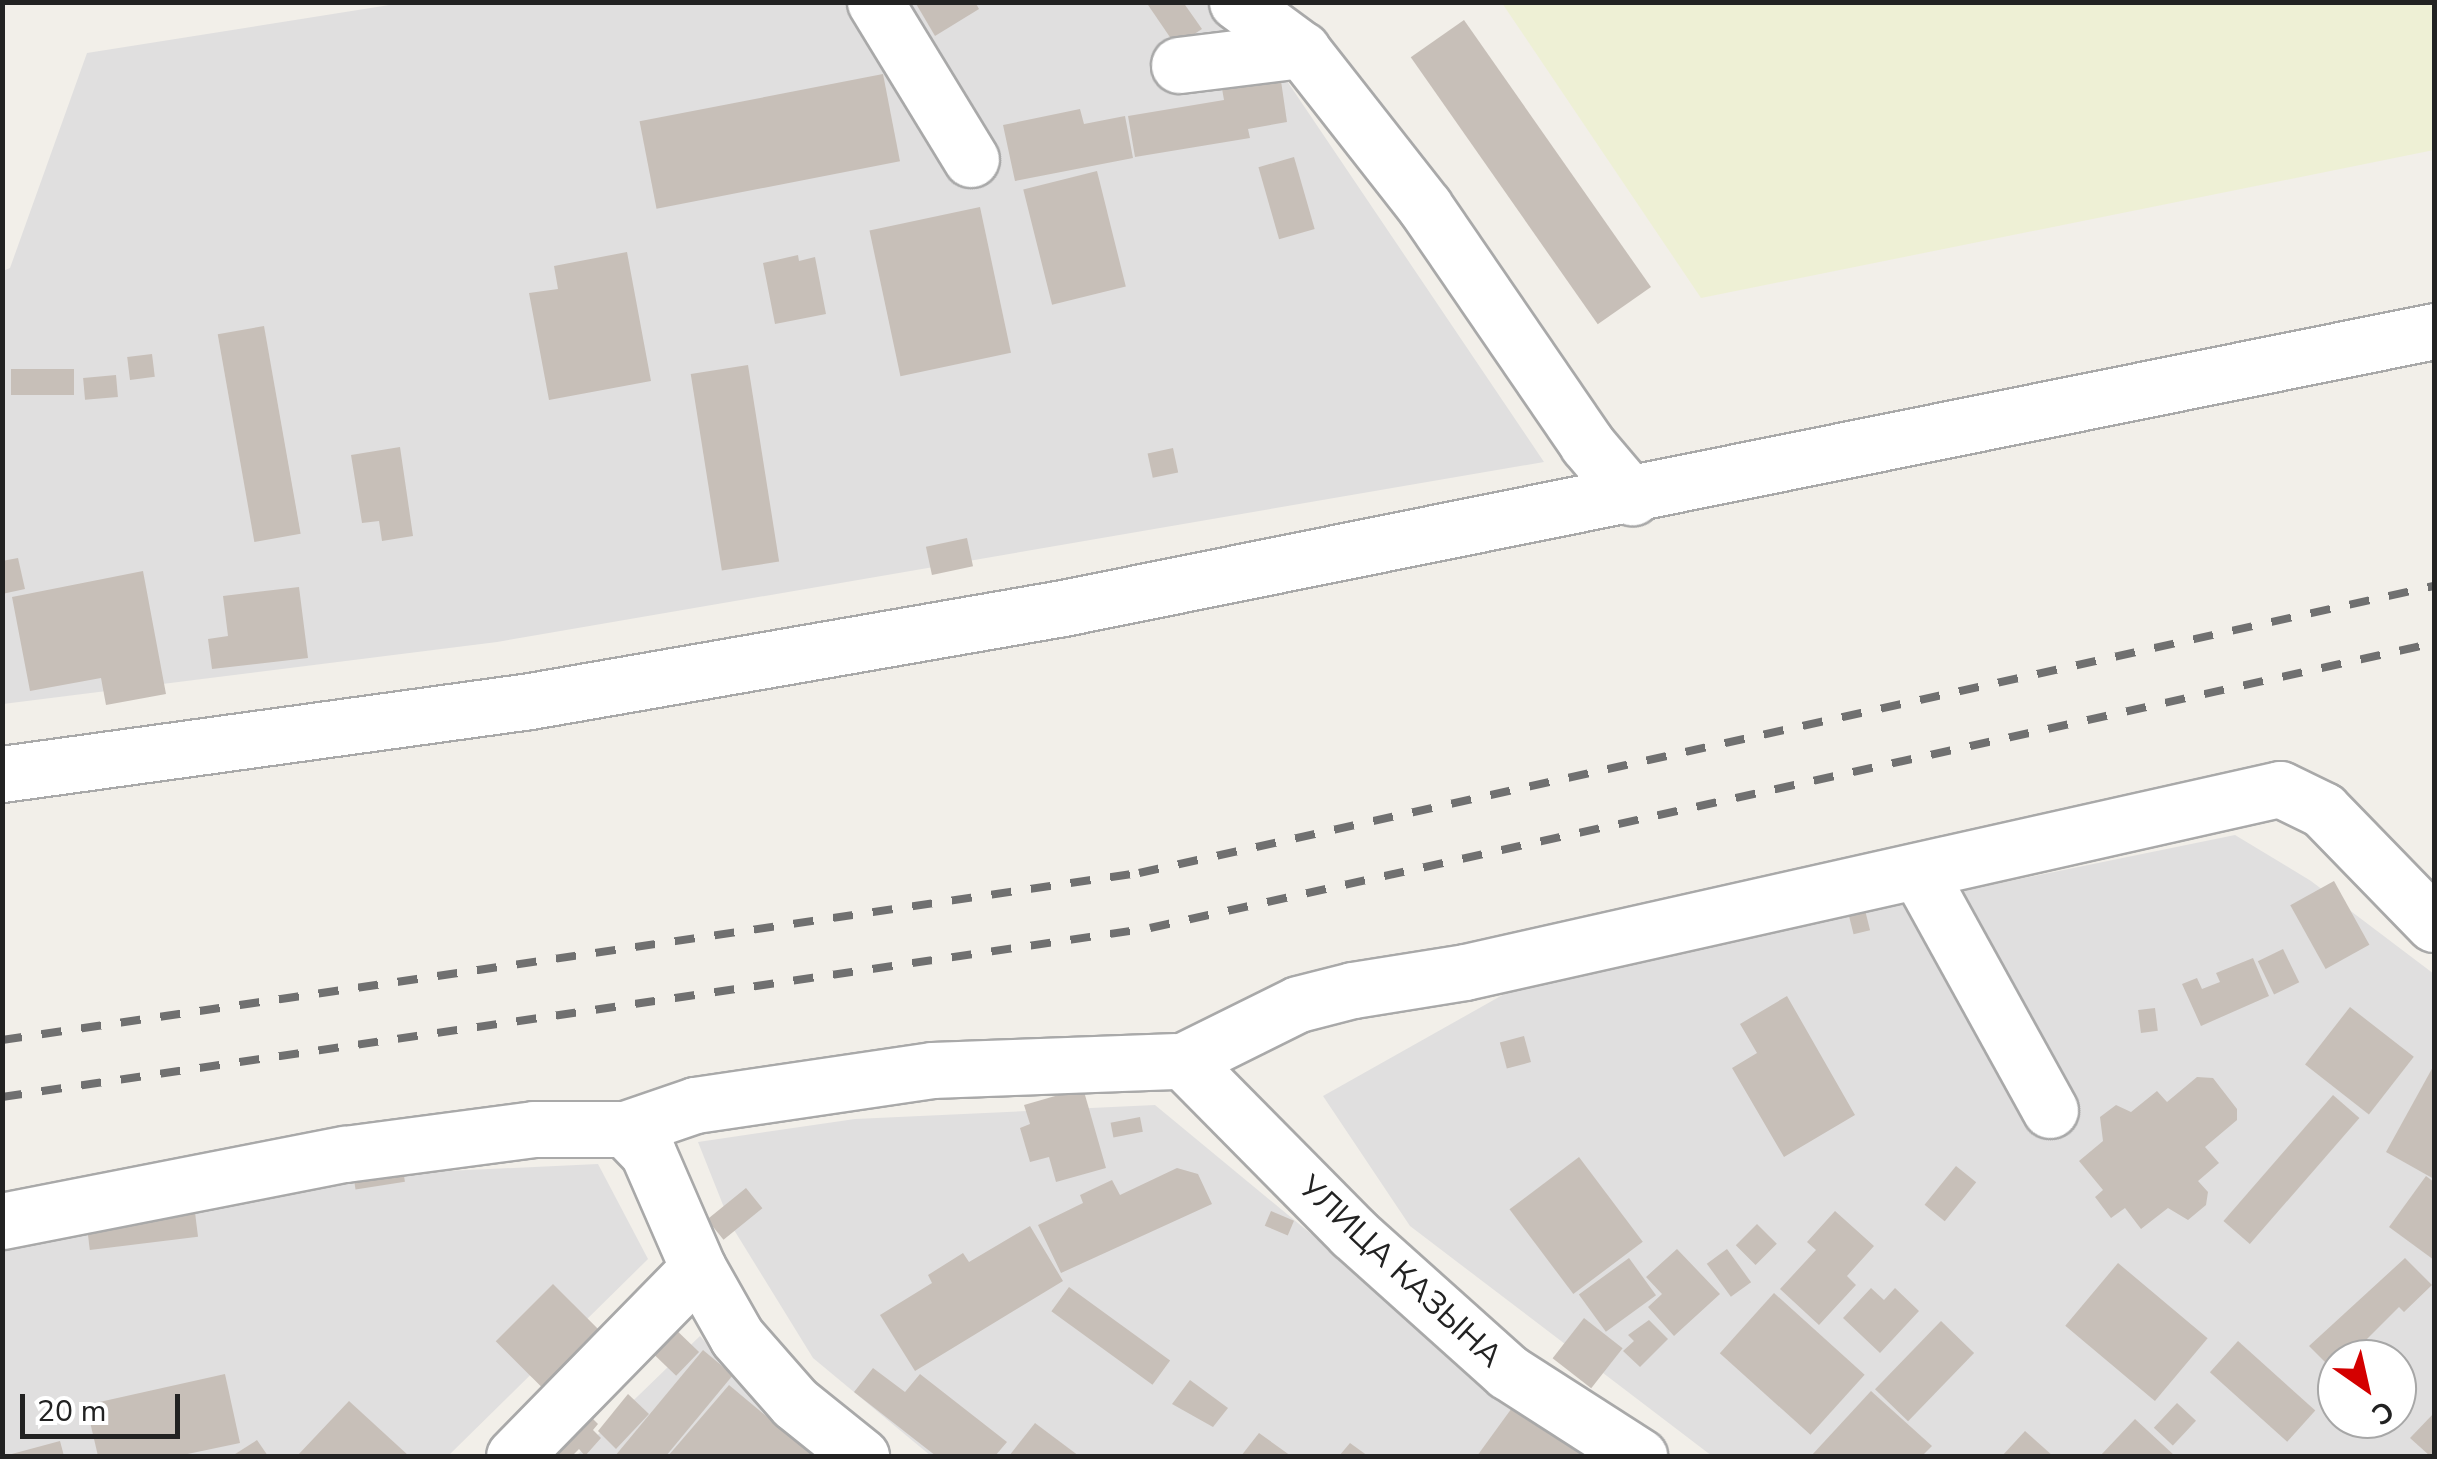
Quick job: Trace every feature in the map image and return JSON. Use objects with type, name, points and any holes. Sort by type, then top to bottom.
[{"type":"street","points":[[875,2],[971,159]]},
{"type":"street","points":[[1238,2],[1302,50],[1424,207],[1587,444],[1632,497]]},
{"type":"street","points":[[1179,65],[1228,54],[1302,50]]},
{"type":"street","points":[[2,774],[530,701],[1063,608],[2434,340]]},
{"type":"street","points":[[2,1220],[345,1154],[534,1129],[625,1129],[696,1105],[932,1070],[1183,1061],[1298,1004],[2280,789],[2323,810],[2434,924]]},
{"type":"street","points":[[1918,871],[2050,1110]]},
{"type":"street","name":"УЛИЦА КАЗЫНА","points":[[1183,1061],[1353,1233],[1508,1372],[1639,1456]]},
{"type":"street","points":[[625,1129],[648,1154],[676,1206],[698,1268],[737,1337],[765,1371],[861,1456]]},
{"type":"street","points":[[514,1456],[698,1268]]},
{"type":"shaded area","points":[[402,3],[1227,3],[1258,38],[1544,462],[497,642],[3,704],[3,271],[10,268],[87,53]]},
{"type":"shaded area","points":[[2235,835],[2311,881],[2434,974],[2434,1456],[1712,1456],[1410,1226],[1323,1096],[1531,979]]},
{"type":"shaded area","points":[[1155,1105],[1580,1456],[931,1456],[813,1358],[731,1225],[698,1142],[855,1119]]},
{"type":"shaded area","points":[[598,1164],[648,1259],[448,1456],[3,1456],[2,1244],[276,1179]]},
{"type":"shaded area","points":[[700,1336],[802,1456],[576,1456]]},
{"type":"green space","points":[[1502,3],[2434,3],[2434,150],[1701,298]]},
{"type":"building","points":[[915,2],[975,2],[979,9],[935,36]]},
{"type":"building","points":[[1146,2],[1183,2],[1202,29],[1176,46]]},
{"type":"building","points":[[1464,20],[1651,287],[1598,324],[1411,57]]},
{"type":"building","points":[[883,74],[900,161],[657,209],[640,121]]},
{"type":"building","points":[[1280,74],[1287,122],[1248,129],[1250,138],[1135,157],[1128,116],[1224,100],[1221,83]]},
{"type":"building","points":[[1080,109],[1084,124],[1125,116],[1133,158],[1015,181],[1003,125]]},
{"type":"building","points":[[1294,157],[1315,229],[1279,239],[1258,167]]},
{"type":"building","points":[[1097,171],[1126,286],[1052,305],[1023,189]]},
{"type":"building","points":[[980,207],[1011,353],[900,376],[869,230]]},
{"type":"building","points":[[627,252],[651,381],[549,400],[529,293],[558,289],[554,266]]},
{"type":"building","points":[[798,255],[799,261],[815,257],[826,314],[775,324],[763,263]]},
{"type":"building","points":[[264,326],[301,534],[254,542],[218,334]]},
{"type":"building","points":[[152,354],[155,377],[130,380],[127,357]]},
{"type":"building","points":[[748,365],[779,562],[722,571],[691,374]]},
{"type":"building","points":[[11,369],[74,369],[74,395],[11,395]]},
{"type":"building","points":[[116,375],[118,397],[85,400],[83,378]]},
{"type":"building","points":[[400,447],[413,536],[382,541],[379,521],[362,523],[351,455]]},
{"type":"building","points":[[1173,448],[1178,472],[1153,478],[1148,453]]},
{"type":"building","points":[[967,538],[973,566],[932,575],[926,547]]},
{"type":"building","points":[[18,558],[25,589],[2,594],[2,561]]},
{"type":"building","points":[[143,571],[166,694],[106,705],[101,678],[30,691],[12,597]]},
{"type":"building","points":[[299,587],[308,658],[212,669],[208,639],[228,636],[223,596]]},
{"type":"building","points":[[2334,881],[2369,945],[2326,969],[2290,905]]},
{"type":"building","points":[[1864,906],[1870,930],[1854,934],[1848,910]]},
{"type":"building","points":[[2283,949],[2299,982],[2274,995],[2258,961]]},
{"type":"building","points":[[2253,958],[2269,996],[2201,1026],[2182,984],[2197,978],[2202,989],[2220,982],[2216,973]]},
{"type":"building","points":[[1787,996],[1855,1115],[1784,1157],[1732,1068],[1757,1053],[1740,1024]]},
{"type":"building","points":[[2350,1007],[2414,1057],[2369,1114],[2305,1065]]},
{"type":"building","points":[[2155,1008],[2158,1031],[2141,1033],[2138,1010]]},
{"type":"building","points":[[1524,1036],[1531,1062],[1507,1069],[1500,1042]]},
{"type":"building","points":[[2434,1065],[2434,1179],[2386,1152]]},
{"type":"building","points":[[2197,1077],[2213,1078],[2237,1109],[2237,1120],[2205,1147],[2219,1163],[2198,1181],[2208,1192],[2206,1205],[2188,1220],[2168,1208],[2141,1229],[2125,1208],[2111,1218],[2095,1197],[2103,1190],[2079,1161],[2103,1141],[2100,1117],[2116,1105],[2131,1112],[2157,1091],[2167,1102]]},
{"type":"building","points":[[1083,1088],[1106,1168],[1056,1182],[1049,1157],[1030,1162],[1020,1128],[1030,1124],[1024,1105]]},
{"type":"building","points":[[2333,1095],[2359,1118],[2250,1244],[2223,1221]]},
{"type":"building","points":[[1140,1117],[1143,1132],[1113,1137],[1111,1123]]},
{"type":"building","points":[[401,1157],[405,1182],[356,1190],[352,1165]]},
{"type":"building","points":[[1579,1157],[1643,1242],[1573,1294],[1510,1209]]},
{"type":"building","points":[[1956,1166],[1976,1182],[1945,1221],[1925,1205]]},
{"type":"building","points":[[1177,1168],[1198,1174],[1212,1204],[1061,1273],[1038,1225],[1083,1203],[1080,1195],[1112,1180],[1120,1195]]},
{"type":"building","points":[[2426,1176],[2434,1182],[2434,1260],[2389,1227]]},
{"type":"building","points":[[746,1188],[762,1208],[724,1240],[707,1219]]},
{"type":"building","points":[[194,1204],[198,1237],[90,1250],[86,1217]]},
{"type":"building","points":[[1271,1211],[1294,1221],[1288,1235],[1265,1226]]},
{"type":"building","points":[[1835,1211],[1874,1246],[1847,1276],[1856,1285],[1819,1325],[1780,1289],[1816,1250],[1807,1242]]},
{"type":"building","points":[[1757,1224],[1777,1244],[1756,1265],[1736,1245]]},
{"type":"building","points":[[1030,1226],[1063,1281],[915,1371],[880,1315],[932,1283],[928,1275],[963,1253],[969,1262]]},
{"type":"building","points":[[1677,1249],[1720,1294],[1674,1336],[1648,1307],[1662,1294],[1646,1277]]},
{"type":"building","points":[[1727,1249],[1751,1282],[1731,1297],[1707,1264]]},
{"type":"building","points":[[1629,1258],[1656,1295],[1606,1332],[1579,1294]]},
{"type":"building","points":[[2405,1258],[2432,1285],[2404,1312],[2399,1307],[2367,1339],[2317,1339],[2317,1354],[2309,1346]]},
{"type":"building","points":[[2118,1263],[2208,1338],[2155,1401],[2065,1326]]},
{"type":"building","points":[[553,1284],[601,1332],[544,1389],[496,1341]]},
{"type":"building","points":[[1069,1287],[1170,1360],[1152,1385],[1051,1311]]},
{"type":"building","points":[[1871,1288],[1884,1300],[1895,1288],[1919,1311],[1880,1353],[1843,1318]]},
{"type":"building","points":[[1774,1293],[1865,1375],[1810,1435],[1720,1353]]},
{"type":"building","points":[[1584,1318],[1623,1348],[1591,1388],[1553,1358]]},
{"type":"building","points":[[1649,1320],[1668,1339],[1640,1367],[1623,1351],[1634,1341],[1628,1335]]},
{"type":"building","points":[[1941,1321],[1974,1353],[1908,1421],[1875,1389]]},
{"type":"building","points":[[671,1325],[699,1352],[676,1376],[648,1349]]},
{"type":"building","points":[[2238,1341],[2315,1411],[2287,1442],[2210,1372]]},
{"type":"building","points":[[703,1350],[733,1375],[666,1456],[615,1456]]},
{"type":"building","points":[[873,1368],[905,1392],[920,1374],[1007,1442],[995,1456],[936,1456],[854,1392]]},
{"type":"building","points":[[225,1374],[240,1443],[178,1456],[98,1456],[86,1405]]},
{"type":"building","points":[[1190,1380],[1228,1408],[1213,1427],[1172,1404]]},
{"type":"building","points":[[729,1385],[814,1456],[668,1456]]},
{"type":"building","points":[[1871,1391],[1932,1446],[1922,1456],[1811,1456]]},
{"type":"building","points":[[628,1394],[649,1414],[616,1449],[598,1431]]},
{"type":"building","points":[[349,1401],[409,1456],[297,1456]]},
{"type":"building","points":[[1517,1401],[1602,1456],[1477,1456]]},
{"type":"building","points":[[2177,1403],[2196,1421],[2173,1446],[2154,1428]]},
{"type":"building","points":[[582,1408],[598,1424],[593,1430],[601,1438],[585,1456],[579,1449],[572,1456],[534,1456]]},
{"type":"building","points":[[2434,1413],[2434,1456],[2411,1439],[2417,1439],[2417,1431]]},
{"type":"building","points":[[2135,1419],[2175,1456],[2100,1456]]},
{"type":"building","points":[[1035,1423],[1079,1456],[1009,1456]]},
{"type":"building","points":[[2025,1431],[2053,1456],[2002,1456]]},
{"type":"building","points":[[1259,1433],[1291,1456],[1241,1456]]},
{"type":"building","points":[[257,1440],[268,1456],[232,1456]]},
{"type":"building","points":[[60,1441],[64,1456],[8,1456],[8,1455]]},
{"type":"building","points":[[1350,1443],[1368,1456],[1339,1456]]},
{"type":"railway","points":[[2,1040],[1139,873],[2434,586]]},
{"type":"railway","points":[[2,1097],[1150,928],[2434,643]]}]
